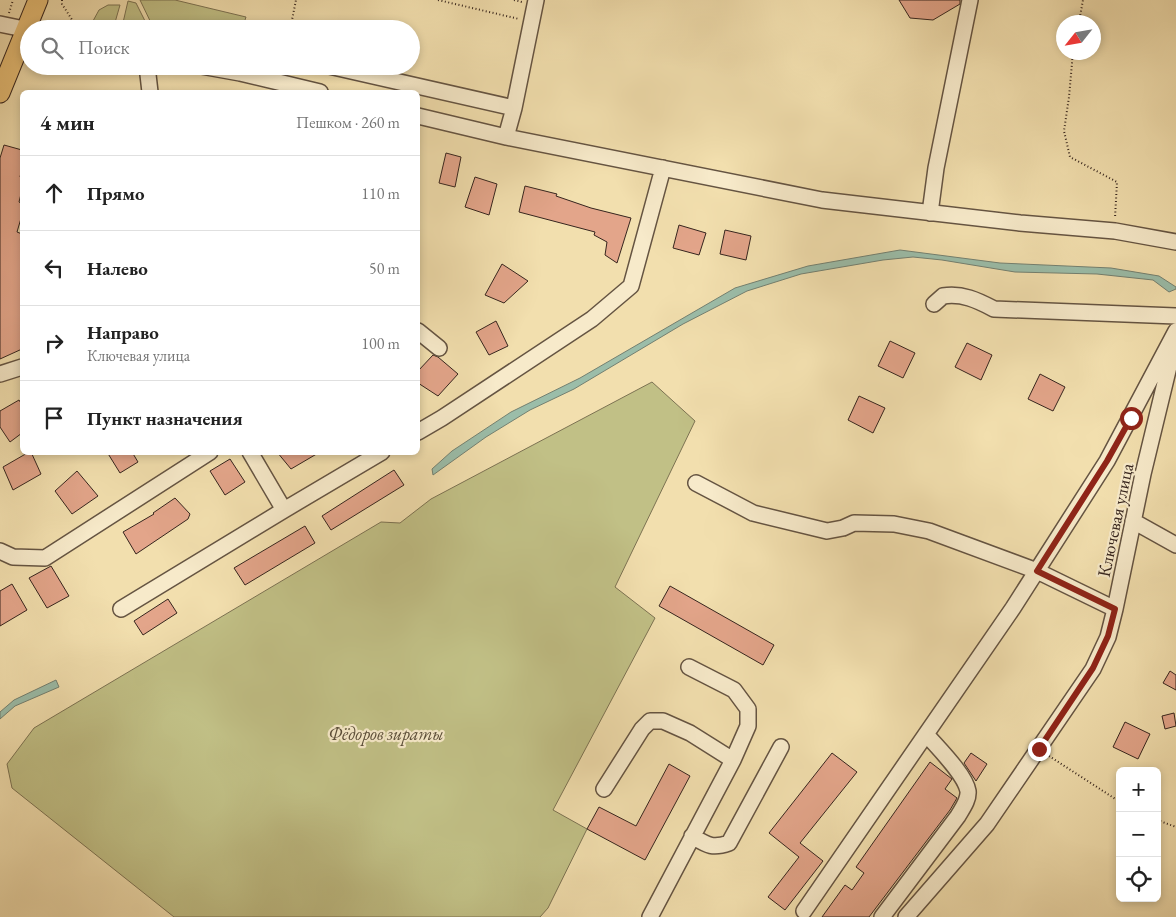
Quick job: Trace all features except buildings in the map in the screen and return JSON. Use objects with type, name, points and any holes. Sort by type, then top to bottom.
[{"type":"main road","points":[[31,20],[38,0]]},
{"type":"main road","points":[[0,93],[20,46]]},
{"type":"street","points":[[506,137],[514,108],[536,0]]},
{"type":"street","points":[[930,213],[936,168],[970,0]]},
{"type":"street","points":[[5,19],[20,26]]},
{"type":"street","points":[[148,75],[150,90]]},
{"type":"street","points":[[260,75],[313,90]]},
{"type":"street","points":[[369,75],[514,108]]},
{"type":"street","points":[[420,116],[506,137],[822,200],[1020,223],[1115,230],[1176,242]]},
{"type":"street","points":[[420,431],[592,319],[631,286],[663,168]]},
{"type":"street","points":[[934,304],[943,296],[960,295],[979,301],[994,315],[1176,316]]},
{"type":"street","points":[[804,912],[1037,571],[1107,461],[1176,331]]},
{"type":"street","points":[[420,332],[439,348]]},
{"type":"street","name":"Ключевая улица","points":[[906,917],[986,824],[1093,668],[1108,636],[1143,474],[1176,337]]},
{"type":"street","points":[[0,374],[20,369]]},
{"type":"street","points":[[0,551],[13,557],[45,558],[205,455]]},
{"type":"street","points":[[252,455],[284,510]]},
{"type":"street","points":[[121,609],[377,455]]},
{"type":"street","points":[[696,484],[753,513],[827,531],[843,528],[854,523],[894,524],[929,531],[1037,571],[1115,609]]},
{"type":"street","points":[[1133,521],[1176,545]]},
{"type":"street","points":[[650,917],[733,760],[748,726],[748,709],[734,690],[690,667]]},
{"type":"street","points":[[604,789],[642,730],[650,721],[663,721],[690,733],[733,760]]},
{"type":"street","points":[[882,917],[958,816],[966,800],[968,791],[963,780],[952,763],[926,734]]},
{"type":"street","points":[[692,836],[707,845],[718,847],[729,843],[781,747]]},
{"type":"path","points":[[5,19],[13,0]]},
{"type":"path","points":[[62,0],[62,4],[72,20]]},
{"type":"path","points":[[292,20],[296,0]]},
{"type":"path","points":[[438,0],[531,22]]},
{"type":"path","points":[[1080,15],[1083,0]]},
{"type":"path","points":[[1072,60],[1064,131],[1070,157],[1117,182],[1115,230]]},
{"type":"path","points":[[1039,749],[1116,799]]},
{"type":"path","points":[[1161,821],[1176,827]]},
{"type":"green space","points":[[140,0],[175,0],[246,17],[245,20],[150,20]]},
{"type":"green space","points":[[128,1],[136,3],[144,20],[124,20]]},
{"type":"green space","points":[[108,5],[120,5],[116,20],[94,20],[99,10]]},
{"type":"green space","name":"Фёдоров зираты","points":[[652,382],[695,421],[615,587],[655,618],[553,810],[587,829],[548,908],[540,917],[174,917],[12,788],[7,764],[34,728],[381,522],[400,523],[431,499]]},
{"type":"shaded area","points":[[900,250],[1000,263],[1111,268],[1159,276],[1176,287],[1176,289],[1169,292],[1153,280],[1097,274],[1015,272],[913,257],[883,260],[801,274],[747,291],[683,324],[574,389],[530,410],[486,437],[433,475],[432,469],[452,451],[511,412],[580,378],[735,288],[808,266]]},
{"type":"shaded area","points":[[56,680],[59,687],[15,706],[0,719],[0,712],[14,700]]},
{"type":"route","points":[[1039,749],[1093,668],[1108,636],[1115,609],[1037,571],[1107,461],[1131,418]]}]
